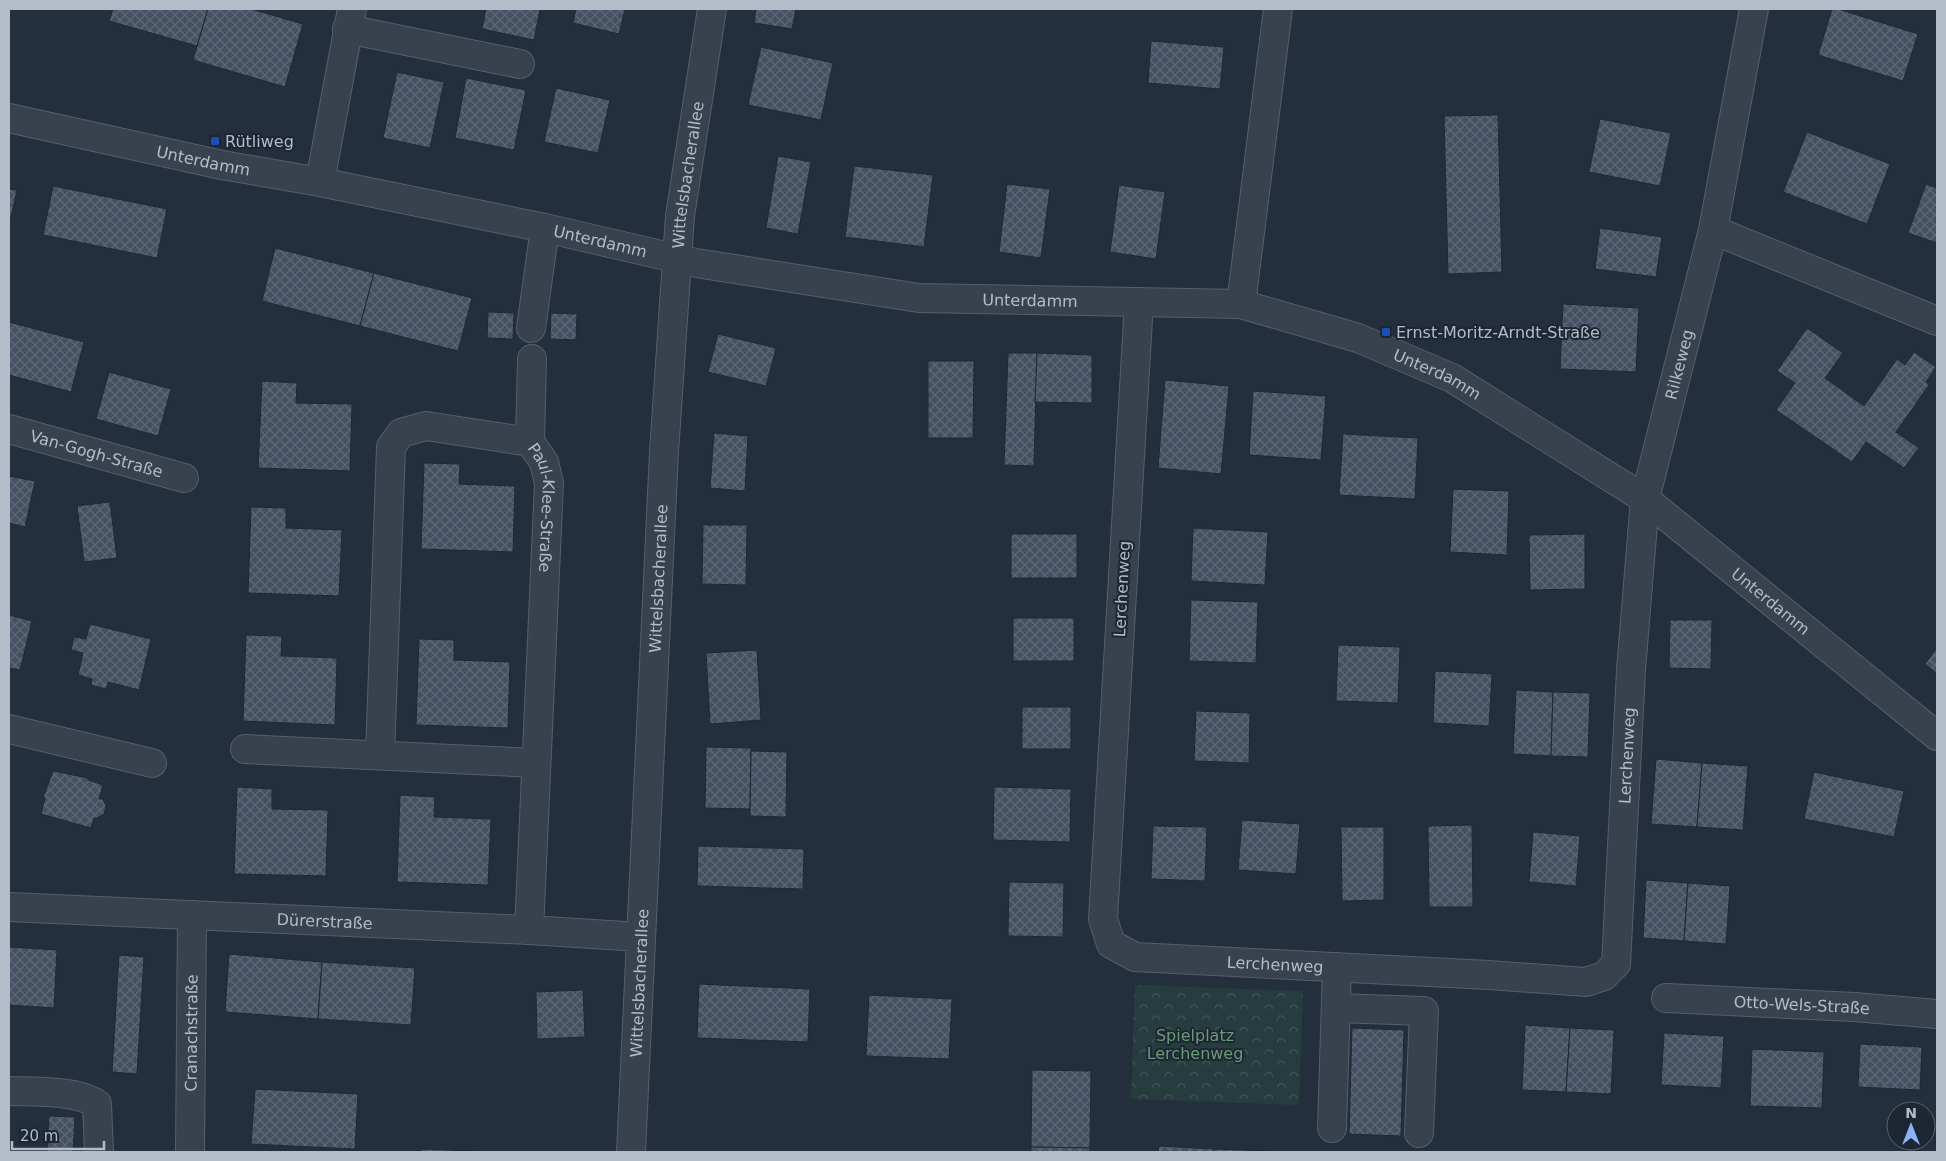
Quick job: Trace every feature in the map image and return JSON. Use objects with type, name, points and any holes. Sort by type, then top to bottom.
[{"type":"street","name":"Wittelsbacherallee","points":[[631,1152],[664,452],[680,216],[712,9]]},
{"type":"street","points":[[1241,304],[1278,9]]},
{"type":"street","name":"Rilkeweg","points":[[1645,499],[1713,230],[1754,9]]},
{"type":"street","points":[[320,182],[350,19],[520,64]]},
{"type":"street","name":"Unterdamm","points":[[9,118],[222,165],[320,182],[545,228],[677,260],[919,298],[1241,304],[1358,338],[1452,378],[1645,499],[1937,736]]},
{"type":"street","points":[[531,328],[545,228]]},
{"type":"street","points":[[1713,230],[1937,322]]},
{"type":"street","name":"Lerchenweg","points":[[1139,302],[1104,919],[1111,944],[1135,957],[1586,982],[1604,976],[1616,964],[1631,670],[1645,499]]},
{"type":"street","points":[[530,442],[532,359]]},
{"type":"street","name":"Paul-Klee-Straße","points":[[380,754],[391,447],[401,433],[426,426],[530,442],[544,462],[548,483],[529,930]]},
{"type":"street","name":"Van-Gogh-Straße","points":[[9,429],[184,478]]},
{"type":"street","points":[[9,729],[152,763]]},
{"type":"street","points":[[245,749],[536,763]]},
{"type":"street","name":"Dürerstraße","points":[[9,907],[529,930],[641,937]]},
{"type":"street","name":"Cranachstraße","points":[[190,1152],[192,915]]},
{"type":"street","points":[[1332,1128],[1337,967]]},
{"type":"street","name":"Otto-Wels-Straße","points":[[1666,998],[1854,1007],[1937,1014]]},
{"type":"street","points":[[1336,1008],[1424,1011],[1419,1133]]},
{"type":"street","points":[[9,1091],[53,1093],[90,1099],[98,1104],[99,1152]]},
{"type":"green space","name":"Spielplatz Lerchenweg","points":[[1135,985],[1303,991],[1299,1105],[1131,1099]]},
{"type":"building","points":[[113,9],[208,9],[197,46],[109,21]]},
{"type":"building","points":[[208,9],[251,9],[303,24],[285,87],[193,60]]},
{"type":"building","points":[[486,9],[540,9],[534,40],[482,29]]},
{"type":"building","points":[[576,9],[625,9],[619,34],[573,23]]},
{"type":"building","points":[[756,9],[796,9],[792,29],[754,23]]},
{"type":"building","points":[[1832,9],[1838,9],[1918,34],[1903,81],[1818,55]]},
{"type":"building","points":[[1151,41],[1224,47],[1220,89],[1148,83]]},
{"type":"building","points":[[761,47],[833,63],[821,120],[748,105]]},
{"type":"building","points":[[397,72],[444,82],[430,148],[383,138]]},
{"type":"building","points":[[466,78],[526,90],[514,150],[455,138]]},
{"type":"building","points":[[556,88],[610,100],[598,153],[544,142]]},
{"type":"building","points":[[1498,115],[1502,272],[1448,274],[1444,116]]},
{"type":"building","points":[[1600,119],[1671,133],[1660,186],[1589,172]]},
{"type":"building","points":[[1807,132],[1890,164],[1867,224],[1783,192]]},
{"type":"building","points":[[778,156],[811,162],[798,234],[766,228]]},
{"type":"building","points":[[854,166],[933,175],[924,247],[845,237]]},
{"type":"building","points":[[1007,184],[1050,189],[1041,258],[999,252]]},
{"type":"building","points":[[1926,184],[1937,188],[1937,243],[1908,233]]},
{"type":"building","points":[[1119,185],[1165,192],[1156,259],[1110,252]]},
{"type":"building","points":[[53,186],[167,209],[157,258],[43,235]]},
{"type":"building","points":[[9,189],[17,190],[9,226]]},
{"type":"building","points":[[1600,228],[1662,237],[1656,277],[1595,269]]},
{"type":"building","points":[[275,248],[374,273],[360,326],[262,301]]},
{"type":"building","points":[[374,273],[472,298],[458,351],[360,326]]},
{"type":"building","points":[[1563,304],[1639,308],[1636,372],[1560,369]]},
{"type":"building","points":[[488,312],[514,313],[513,339],[487,338]]},
{"type":"building","points":[[551,313],[577,314],[576,340],[550,339]]},
{"type":"building","points":[[9,322],[84,342],[71,392],[9,375]]},
{"type":"building","points":[[1807,328],[1843,353],[1825,378],[1864,406],[1897,359],[1905,365],[1914,352],[1936,367],[1926,382],[1929,385],[1896,432],[1919,448],[1904,468],[1866,442],[1852,462],[1776,410],[1795,383],[1777,371]]},
{"type":"building","points":[[718,334],[776,348],[766,386],[708,372]]},
{"type":"building","points":[[1008,353],[1037,353],[1034,466],[1004,465]]},
{"type":"building","points":[[1037,353],[1092,355],[1092,403],[1035,402]]},
{"type":"building","points":[[928,361],[974,361],[973,438],[928,438]]},
{"type":"building","points":[[109,372],[171,389],[158,436],[96,419]]},
{"type":"building","points":[[1165,380],[1229,386],[1221,474],[1158,468]]},
{"type":"building","points":[[262,381],[297,383],[296,403],[352,404],[350,471],[258,468]]},
{"type":"building","points":[[1253,391],[1326,396],[1321,460],[1249,455]]},
{"type":"building","points":[[714,433],[748,436],[745,491],[710,488]]},
{"type":"building","points":[[1343,434],[1418,438],[1415,499],[1339,495]]},
{"type":"building","points":[[424,463],[460,464],[459,484],[515,486],[513,552],[421,549]]},
{"type":"building","points":[[9,476],[35,481],[25,527],[9,523]]},
{"type":"building","points":[[1453,489],[1509,491],[1507,555],[1450,552]]},
{"type":"building","points":[[110,502],[117,558],[84,562],[77,506]]},
{"type":"building","points":[[251,507],[286,508],[286,528],[342,530],[339,596],[248,593]]},
{"type":"building","points":[[703,525],[747,525],[746,585],[702,584]]},
{"type":"building","points":[[1193,528],[1268,532],[1265,585],[1191,581]]},
{"type":"building","points":[[1011,534],[1077,534],[1077,578],[1011,578]]},
{"type":"building","points":[[1585,534],[1585,589],[1530,590],[1529,535]]},
{"type":"building","points":[[1191,600],[1258,602],[1256,663],[1189,661]]},
{"type":"building","points":[[9,615],[32,621],[20,670],[9,668]]},
{"type":"building","points":[[1013,618],[1074,618],[1074,661],[1013,661]]},
{"type":"building","points":[[1670,620],[1712,620],[1711,669],[1669,668]]},
{"type":"building","points":[[90,624],[151,639],[139,690],[108,682],[106,689],[91,685],[92,679],[78,675],[83,653],[71,650],[74,637],[86,639]]},
{"type":"building","points":[[246,635],[282,636],[281,656],[337,658],[335,725],[243,721]]},
{"type":"building","points":[[419,639],[454,640],[454,660],[510,662],[508,728],[416,725]]},
{"type":"building","points":[[1338,645],[1400,647],[1398,703],[1336,701]]},
{"type":"building","points":[[1937,648],[1937,674],[1925,664]]},
{"type":"building","points":[[757,650],[761,720],[710,724],[706,653]]},
{"type":"building","points":[[1435,671],[1492,674],[1489,726],[1433,723]]},
{"type":"building","points":[[1516,690],[1553,692],[1551,756],[1513,754]]},
{"type":"building","points":[[1553,692],[1590,693],[1588,757],[1551,756]]},
{"type":"building","points":[[1022,707],[1071,707],[1071,749],[1022,749]]},
{"type":"building","points":[[1196,711],[1250,713],[1249,763],[1194,761]]},
{"type":"building","points":[[706,747],[751,748],[750,809],[705,808]]},
{"type":"building","points":[[751,751],[787,752],[786,817],[750,816]]},
{"type":"building","points":[[1656,759],[1702,763],[1697,827],[1651,824]]},
{"type":"building","points":[[1702,763],[1748,766],[1743,830],[1697,827]]},
{"type":"building","points":[[53,771],[88,778],[88,780],[103,785],[99,799],[103,799],[106,806],[104,814],[94,818],[91,828],[41,814],[45,798],[43,798]]},
{"type":"building","points":[[1814,772],[1904,791],[1894,837],[1804,819]]},
{"type":"building","points":[[237,787],[272,789],[272,809],[328,810],[326,876],[234,874]]},
{"type":"building","points":[[994,787],[1071,789],[1070,842],[993,840]]},
{"type":"building","points":[[400,795],[435,797],[434,817],[491,819],[488,885],[397,882]]},
{"type":"building","points":[[1242,820],[1300,824],[1296,874],[1238,870]]},
{"type":"building","points":[[1472,825],[1473,907],[1429,907],[1428,826]]},
{"type":"building","points":[[1153,826],[1207,827],[1205,881],[1151,879]]},
{"type":"building","points":[[1341,827],[1384,827],[1384,900],[1342,901]]},
{"type":"building","points":[[1533,832],[1580,836],[1576,886],[1529,882]]},
{"type":"building","points":[[698,846],[804,849],[803,889],[697,886]]},
{"type":"building","points":[[1646,880],[1688,883],[1684,941],[1643,938]]},
{"type":"building","points":[[1009,882],[1064,883],[1063,937],[1008,936]]},
{"type":"building","points":[[1688,883],[1730,886],[1726,944],[1684,941]]},
{"type":"building","points":[[9,947],[57,950],[54,1008],[9,1005]]},
{"type":"building","points":[[229,954],[322,962],[318,1019],[225,1012]]},
{"type":"building","points":[[119,955],[144,957],[137,1074],[112,1072]]},
{"type":"building","points":[[322,962],[415,968],[411,1025],[318,1019]]},
{"type":"building","points":[[699,984],[810,989],[808,1042],[697,1038]]},
{"type":"building","points":[[583,990],[585,1037],[537,1039],[536,992]]},
{"type":"building","points":[[869,995],[952,999],[949,1059],[866,1056]]},
{"type":"building","points":[[1525,1025],[1570,1028],[1566,1092],[1522,1090]]},
{"type":"building","points":[[1352,1028],[1404,1030],[1401,1136],[1349,1134]]},
{"type":"building","points":[[1570,1028],[1614,1030],[1611,1094],[1566,1092]]},
{"type":"building","points":[[1664,1033],[1724,1036],[1721,1088],[1661,1085]]},
{"type":"building","points":[[1860,1044],[1922,1047],[1920,1090],[1858,1087]]},
{"type":"building","points":[[1752,1049],[1824,1052],[1822,1108],[1750,1106]]},
{"type":"building","points":[[1032,1070],[1091,1071],[1090,1148],[1031,1147]]},
{"type":"building","points":[[255,1089],[358,1094],[355,1149],[251,1144]]},
{"type":"building","points":[[49,1116],[75,1117],[73,1152],[47,1152]]},
{"type":"building","points":[[1159,1146],[1214,1149],[1214,1152],[1158,1152]]},
{"type":"building","points":[[1031,1147],[1090,1148],[1089,1152],[1031,1152]]},
{"type":"building","points":[[421,1149],[494,1152],[421,1152]]},
{"type":"building","points":[[1214,1149],[1270,1151],[1270,1152],[1214,1152]]},
{"type":"place","name":"Rütliweg","points":[[215,141]]},
{"type":"place","name":"Ernst-Moritz-Arndt-Straße","points":[[1386,332]]}]
